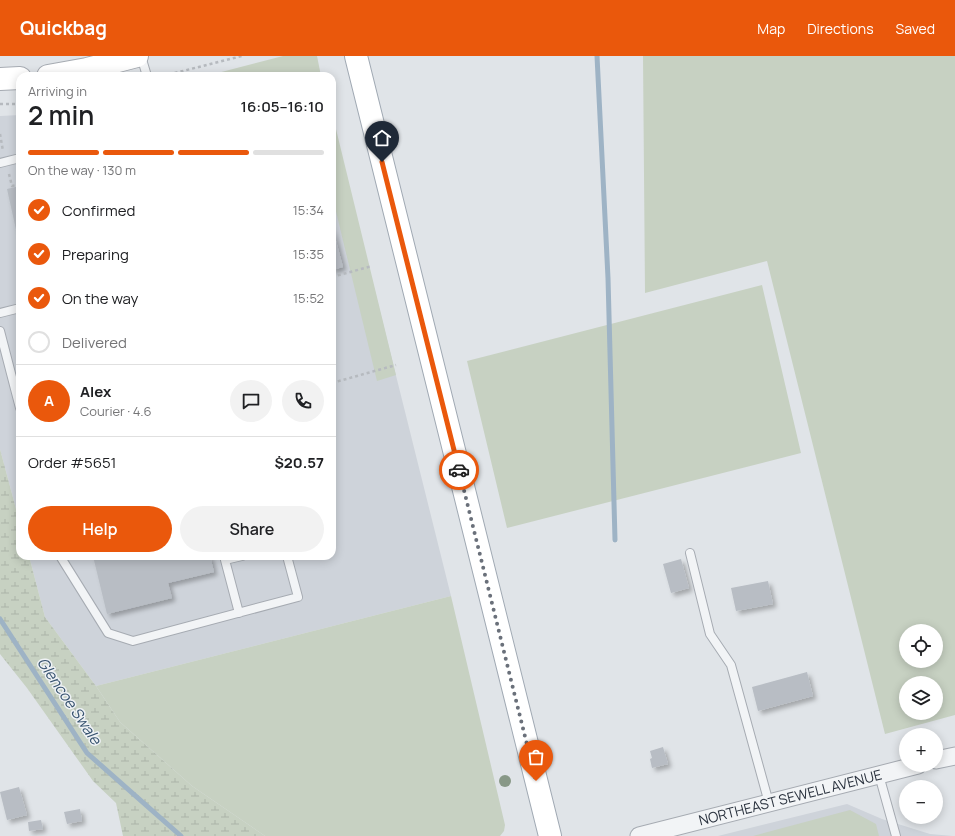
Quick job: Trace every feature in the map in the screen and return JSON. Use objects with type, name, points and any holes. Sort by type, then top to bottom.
[{"type":"main road","points":[[70,72],[137,56]]},
{"type":"main road","points":[[356,56],[550,836]]},
{"type":"main road","points":[[0,79],[16,78]]},
{"type":"street","points":[[943,759],[955,756]]},
{"type":"street","name":"NORTHEAST SEWELL AVENUE","points":[[639,836],[899,770]]},
{"type":"lane","points":[[141,56],[146,72]]},
{"type":"lane","points":[[0,163],[16,159]]},
{"type":"lane","points":[[0,313],[16,309]]},
{"type":"lane","points":[[0,331],[16,382]]},
{"type":"lane","points":[[690,553],[710,634],[730,665],[769,803]]},
{"type":"lane","points":[[62,560],[108,633],[133,642],[298,598],[288,560]]},
{"type":"lane","points":[[226,560],[239,613]]},
{"type":"lane","points":[[880,775],[896,836]]},
{"type":"path","points":[[179,72],[242,56]]},
{"type":"path","points":[[0,104],[16,104]]},
{"type":"path","points":[[336,276],[372,266]]},
{"type":"path","points":[[336,381],[396,365]]},
{"type":"shaded area","points":[[16,115],[16,509],[0,449],[0,116]]},
{"type":"shaded area","points":[[336,135],[451,596],[96,686],[45,617],[30,560],[336,560]]},
{"type":"shaded area","points":[[847,804],[882,819],[930,834],[953,836],[718,836]]},
{"type":"green space","points":[[283,56],[317,56],[320,72],[221,72]]},
{"type":"green space","points":[[643,56],[955,56],[955,715],[943,718],[943,676],[899,676],[899,720],[937,720],[907,728],[899,728],[899,730],[885,734],[767,261],[645,293]]},
{"type":"green space","points":[[336,129],[396,375],[377,381],[336,212]]},
{"type":"green space","points":[[762,285],[801,453],[507,528],[467,361]]},
{"type":"green space","points":[[0,449],[16,509],[16,560],[30,560],[45,617],[96,686],[120,722],[192,786],[265,836],[123,836],[116,803],[93,781],[27,688],[0,654]]},
{"type":"green space","points":[[451,596],[505,825],[504,831],[500,836],[265,836],[192,786],[120,722],[96,686]]},
{"type":"green space","points":[[850,810],[876,824],[879,836],[753,836]]},
{"type":"building","points":[[16,187],[16,230],[7,189]]},
{"type":"building","points":[[336,241],[343,267],[336,269]]},
{"type":"building","points":[[681,559],[689,588],[671,593],[663,564]]},
{"type":"building","points":[[94,560],[211,560],[214,572],[168,583],[172,598],[107,614]]},
{"type":"building","points":[[768,581],[773,604],[736,611],[731,588]]},
{"type":"building","points":[[807,672],[813,696],[758,711],[752,687]]},
{"type":"building","points":[[663,747],[668,764],[652,768],[650,751]]},
{"type":"building","points":[[19,787],[27,815],[7,820],[0,792]]},
{"type":"building","points":[[80,809],[82,821],[67,824],[64,812]]},
{"type":"building","points":[[41,820],[43,829],[29,831],[28,822]]},
{"type":"waterway","points":[[597,56],[608,278],[615,540]]},
{"type":"waterway","name":"Glencoe Swale","points":[[0,619],[87,753],[181,836]]},
{"type":"way so far","points":[[459,470],[536,781]]},
{"type":"route","points":[[382,162],[459,470]]}]
